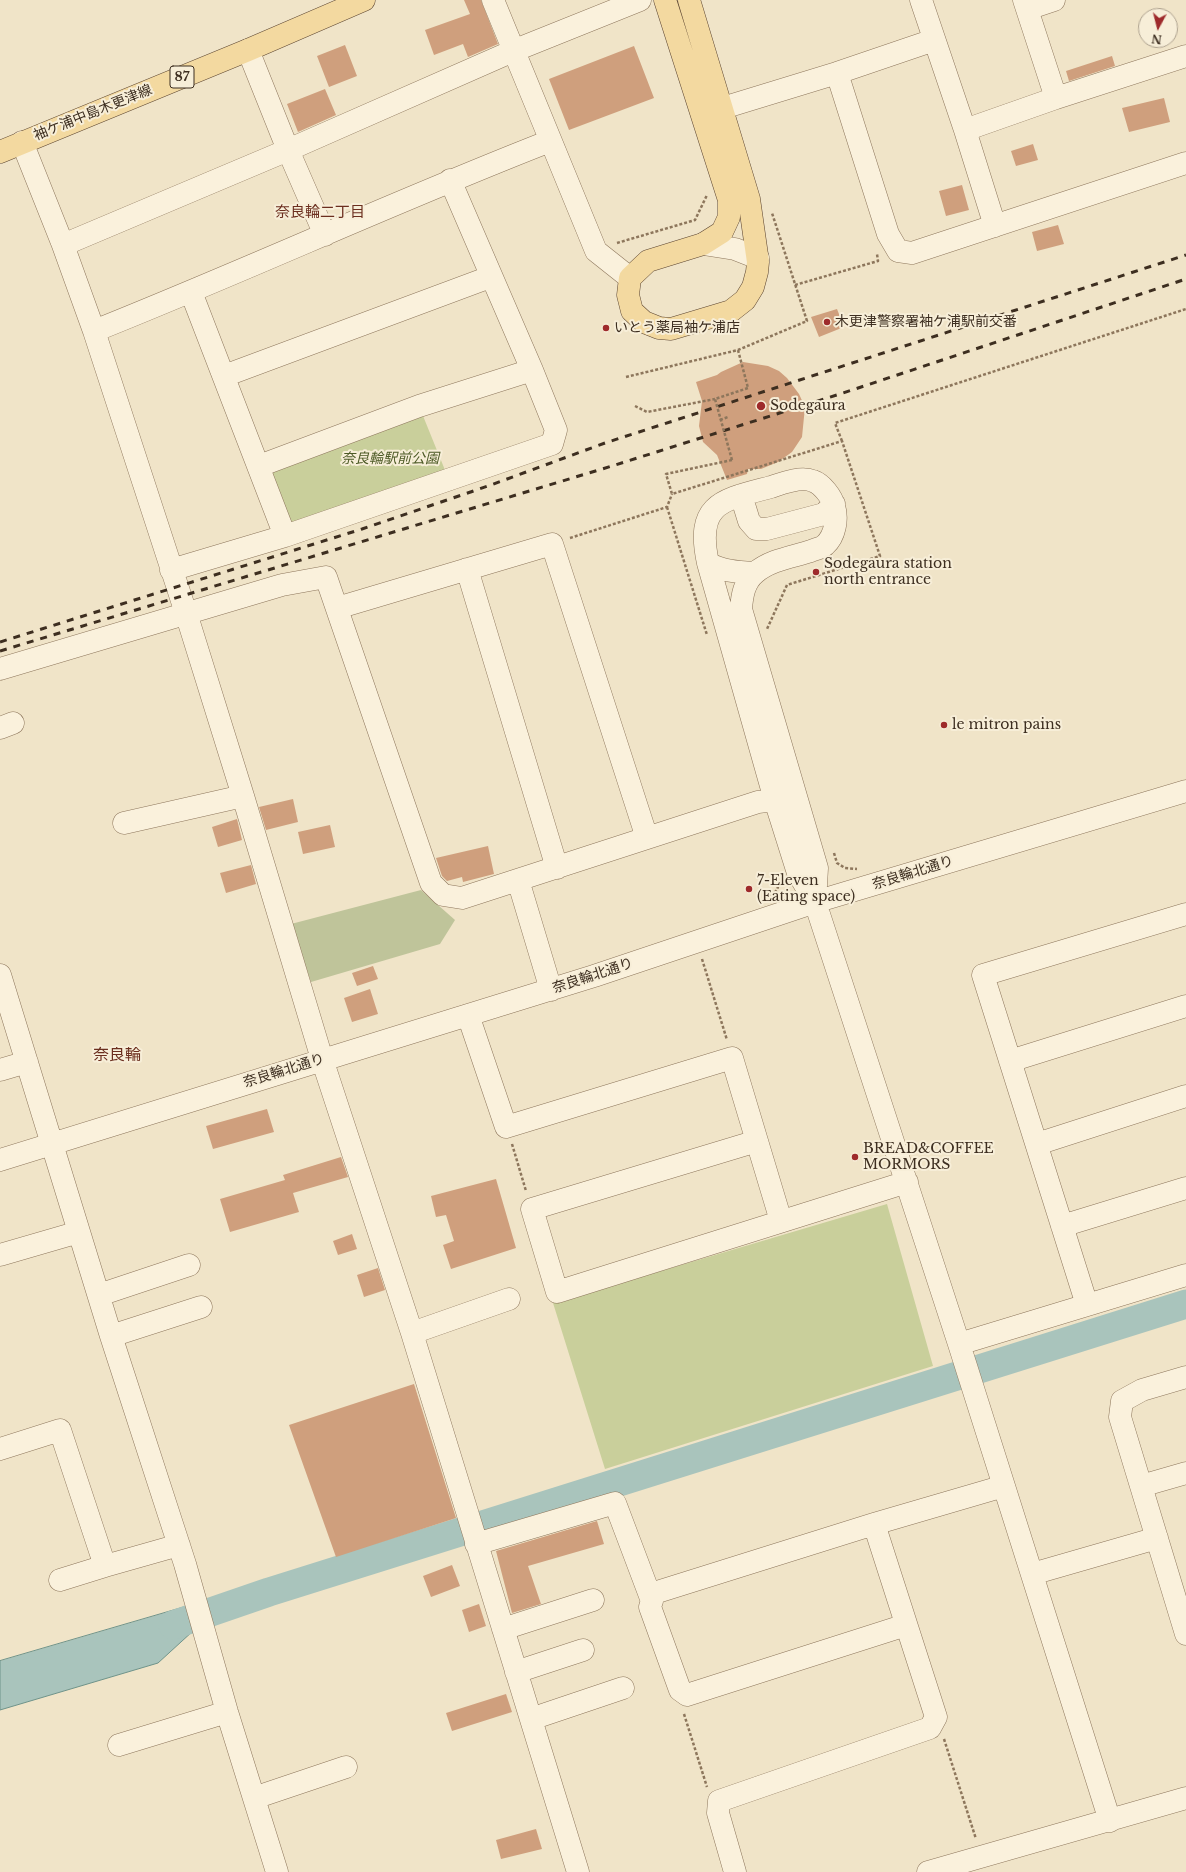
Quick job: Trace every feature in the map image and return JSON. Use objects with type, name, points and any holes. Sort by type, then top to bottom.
[{"type":"main road","name":"袖ケ浦中島木更津線","points":[[0,152],[248,50],[364,0]]},
{"type":"main road","points":[[665,0],[712,111],[749,199],[758,258],[757,272],[753,287],[745,300],[731,311],[671,329],[659,328],[644,322],[632,311],[628,295],[630,278],[648,261],[703,244],[722,232],[729,217],[729,200],[712,111],[688,0]]},
{"type":"street","points":[[493,0],[596,251],[630,278]]},
{"type":"street","points":[[63,245],[288,150],[513,51],[640,0]]},
{"type":"street","points":[[921,0],[965,130],[994,226]]},
{"type":"street","points":[[1054,0],[1025,4],[1056,98]]},
{"type":"street","points":[[712,111],[837,73],[934,40]]},
{"type":"street","points":[[248,50],[288,150],[325,235]]},
{"type":"street","points":[[965,130],[1056,98],[1186,56]]},
{"type":"street","points":[[837,73],[888,234],[898,251],[912,253],[1186,163]]},
{"type":"street","points":[[94,331],[191,292],[450,180],[550,141]]},
{"type":"street","points":[[22,142],[63,245],[94,331],[186,613],[322,1059],[412,1333],[578,1872]]},
{"type":"street","points":[[172,570],[285,536],[552,444],[556,430],[532,370],[490,277],[450,180]]},
{"type":"street","points":[[703,244],[735,249],[758,258]]},
{"type":"street","points":[[224,376],[490,277]]},
{"type":"street","points":[[191,292],[285,536]]},
{"type":"street","points":[[259,466],[419,406],[532,370]]},
{"type":"street","points":[[815,902],[817,868],[741,609],[743,589],[754,573],[770,563],[824,546],[832,536],[837,519],[834,504],[824,489],[813,480],[799,480],[730,498],[717,506],[708,518],[704,530],[703,543],[775,800],[798,873],[815,902],[907,1182],[1110,1821]]},
{"type":"street","points":[[742,495],[749,521],[756,529],[767,530],[824,514],[834,504]]},
{"type":"street","points":[[337,608],[552,544],[647,838]]},
{"type":"street","points":[[708,563],[717,568],[734,572],[754,573]]},
{"type":"street","points":[[467,570],[557,868]]},
{"type":"street","points":[[0,669],[282,585],[326,578],[430,883],[444,895],[462,898],[758,802],[775,800]]},
{"type":"street","name":"奈良輪北通り","points":[[0,1160],[322,1059],[551,990],[815,902],[1186,791]]},
{"type":"street","points":[[124,823],[243,796]]},
{"type":"street","points":[[518,880],[551,990]]},
{"type":"street","points":[[1087,1305],[983,975],[1186,914]]},
{"type":"street","points":[[0,975],[111,1336],[179,1545],[227,1712],[277,1872]]},
{"type":"street","points":[[1010,1061],[1186,1006]]},
{"type":"street","points":[[468,1015],[506,1127],[732,1058],[781,1221]]},
{"type":"street","points":[[0,1070],[27,1062]]},
{"type":"street","points":[[1037,1144],[1186,1096]]},
{"type":"street","points":[[757,1141],[532,1209],[557,1292],[907,1182]]},
{"type":"street","points":[[1062,1226],[1186,1188]]},
{"type":"street","points":[[0,1255],[79,1232]]},
{"type":"street","points":[[99,1295],[189,1265]]},
{"type":"street","points":[[959,1344],[1186,1275]]},
{"type":"street","points":[[412,1333],[509,1299]]},
{"type":"street","points":[[111,1336],[201,1307]]},
{"type":"street","points":[[1186,1377],[1142,1390],[1122,1401],[1120,1417],[1157,1538],[1178,1575],[1186,1634]]},
{"type":"street","points":[[0,1449],[60,1430],[105,1566]]},
{"type":"street","points":[[1141,1486],[1186,1472]]},
{"type":"street","points":[[906,1625],[687,1695],[680,1690],[650,1607],[654,1593],[874,1524],[1004,1486]]},
{"type":"street","points":[[476,1544],[615,1503],[652,1601]]},
{"type":"street","points":[[735,1872],[718,1813],[719,1801],[930,1728],[936,1718],[874,1524]]},
{"type":"street","points":[[1032,1574],[1157,1538]]},
{"type":"street","points":[[60,1580],[179,1545]]},
{"type":"street","points":[[503,1630],[593,1600]]},
{"type":"street","points":[[516,1672],[583,1650]]},
{"type":"street","points":[[531,1719],[623,1688]]},
{"type":"street","points":[[119,1745],[227,1712]]},
{"type":"street","points":[[254,1798],[346,1768]]},
{"type":"street","points":[[928,1872],[1186,1798]]},
{"type":"path","points":[[613,245],[695,220],[707,197],[705,189]]},
{"type":"path","points":[[626,377],[738,350],[806,321],[772,212]]},
{"type":"path","points":[[795,286],[878,261],[876,253]]},
{"type":"path","points":[[765,633],[787,585],[880,556],[842,441],[834,423],[1186,309]]},
{"type":"path","points":[[635,406],[647,412],[715,398],[748,388],[738,350]]},
{"type":"path","points":[[552,544],[667,507],[672,494],[666,474],[732,460],[715,398]]},
{"type":"path","points":[[720,420],[728,417]]},
{"type":"path","points":[[672,494],[842,441]]},
{"type":"path","points":[[833,848],[837,863],[845,868],[861,869]]},
{"type":"path","points":[[767,900],[777,890],[780,878]]},
{"type":"path","points":[[697,942],[732,1058]]},
{"type":"path","points":[[506,1127],[532,1209]]},
{"type":"path","points":[[687,1695],[681,1705],[707,1787],[719,1801]]},
{"type":"path","points":[[933,1724],[944,1738],[982,1857]]},
{"type":"green space","name":"奈良輪駅前公園","points":[[419,406],[449,480],[285,536],[259,466]]},
{"type":"green space","points":[[421,890],[455,920],[440,944],[311,982],[291,924]]},
{"type":"green space","points":[[887,1204],[933,1366],[605,1469],[553,1303]]},
{"type":"water","points":[[185,1607],[193,1631],[158,1663],[0,1710],[0,1661]]},
{"type":"building","points":[[464,0],[481,0],[498,44],[468,57],[463,44],[434,55],[425,30],[470,14]]},
{"type":"building","points":[[345,45],[357,76],[329,87],[317,56]]},
{"type":"building","points":[[634,46],[654,98],[569,130],[549,79]]},
{"type":"building","points":[[1112,56],[1115,66],[1069,81],[1066,71]]},
{"type":"building","points":[[325,89],[336,115],[298,132],[287,104]]},
{"type":"building","points":[[1164,98],[1170,122],[1129,132],[1122,108]]},
{"type":"building","points":[[1033,144],[1038,160],[1016,166],[1011,151]]},
{"type":"building","points":[[962,185],[969,210],[946,216],[939,191]]},
{"type":"building","points":[[1058,225],[1064,244],[1037,251],[1032,232]]},
{"type":"building","name":"木更津警察署袖ケ浦駅前交番","points":[[837,309],[844,327],[819,337],[811,317]]},
{"type":"building","points":[[743,362],[768,366],[779,371],[787,378],[799,394],[805,407],[802,437],[792,452],[778,462],[761,469],[748,469],[747,474],[727,480],[717,455],[703,442],[699,426],[702,401],[696,382],[717,375]]},
{"type":"building","points":[[293,799],[298,822],[266,830],[259,807]]},
{"type":"building","points":[[237,819],[242,840],[218,847],[212,827]]},
{"type":"building","points":[[330,825],[335,847],[303,854],[298,832]]},
{"type":"building","points":[[488,846],[494,874],[463,882],[462,877],[447,881],[442,876],[436,858]]},
{"type":"building","points":[[251,865],[256,884],[226,893],[220,873]]},
{"type":"building","points":[[373,966],[378,979],[357,986],[352,973]]},
{"type":"building","points":[[370,989],[378,1014],[352,1022],[344,998]]},
{"type":"building","points":[[267,1109],[274,1132],[213,1149],[206,1126]]},
{"type":"building","points":[[341,1157],[348,1177],[293,1193],[299,1212],[230,1232],[220,1199],[285,1180],[283,1175]]},
{"type":"building","points":[[496,1179],[516,1248],[451,1269],[443,1245],[454,1241],[446,1215],[436,1217],[431,1196]]},
{"type":"building","points":[[352,1234],[357,1249],[338,1255],[333,1241]]},
{"type":"building","points":[[378,1268],[385,1290],[364,1297],[357,1275]]},
{"type":"building","points":[[414,1384],[456,1518],[336,1557],[289,1425]]},
{"type":"building","points":[[597,1521],[604,1544],[528,1566],[541,1604],[512,1613],[496,1551]]},
{"type":"building","points":[[452,1565],[460,1586],[431,1597],[423,1576]]},
{"type":"building","points":[[479,1604],[486,1626],[469,1632],[462,1610]]},
{"type":"building","points":[[506,1694],[512,1712],[452,1731],[446,1713]]},
{"type":"building","points":[[536,1829],[542,1849],[501,1859],[496,1840]]},
{"type":"waterway","points":[[173,1625],[269,1592],[1186,1304]]},
{"type":"railway","points":[[0,642],[362,529],[488,486],[605,443],[1186,255]]},
{"type":"railway","points":[[0,651],[612,466],[840,394],[1186,279]]},
{"type":"place","name":"木更津警察署袖ケ浦駅前交番","points":[[827,322]]},
{"type":"place","name":"いとう薬局袖ケ浦店","points":[[606,328]]},
{"type":"place","name":"Sodegaura","points":[[761,406]]},
{"type":"place","name":"Sodegaura station north entrance","points":[[816,572]]},
{"type":"place","name":"le mitron pains","points":[[944,725]]},
{"type":"place","name":"7-Eleven (Eating space)","points":[[749,889]]},
{"type":"place","name":"BREAD&COFFEE MORMORS","points":[[855,1157]]},
{"type":"district","name":"奈良輪二丁目","points":[[320,213]]},
{"type":"district","name":"奈良輪","points":[[117,1055]]}]
